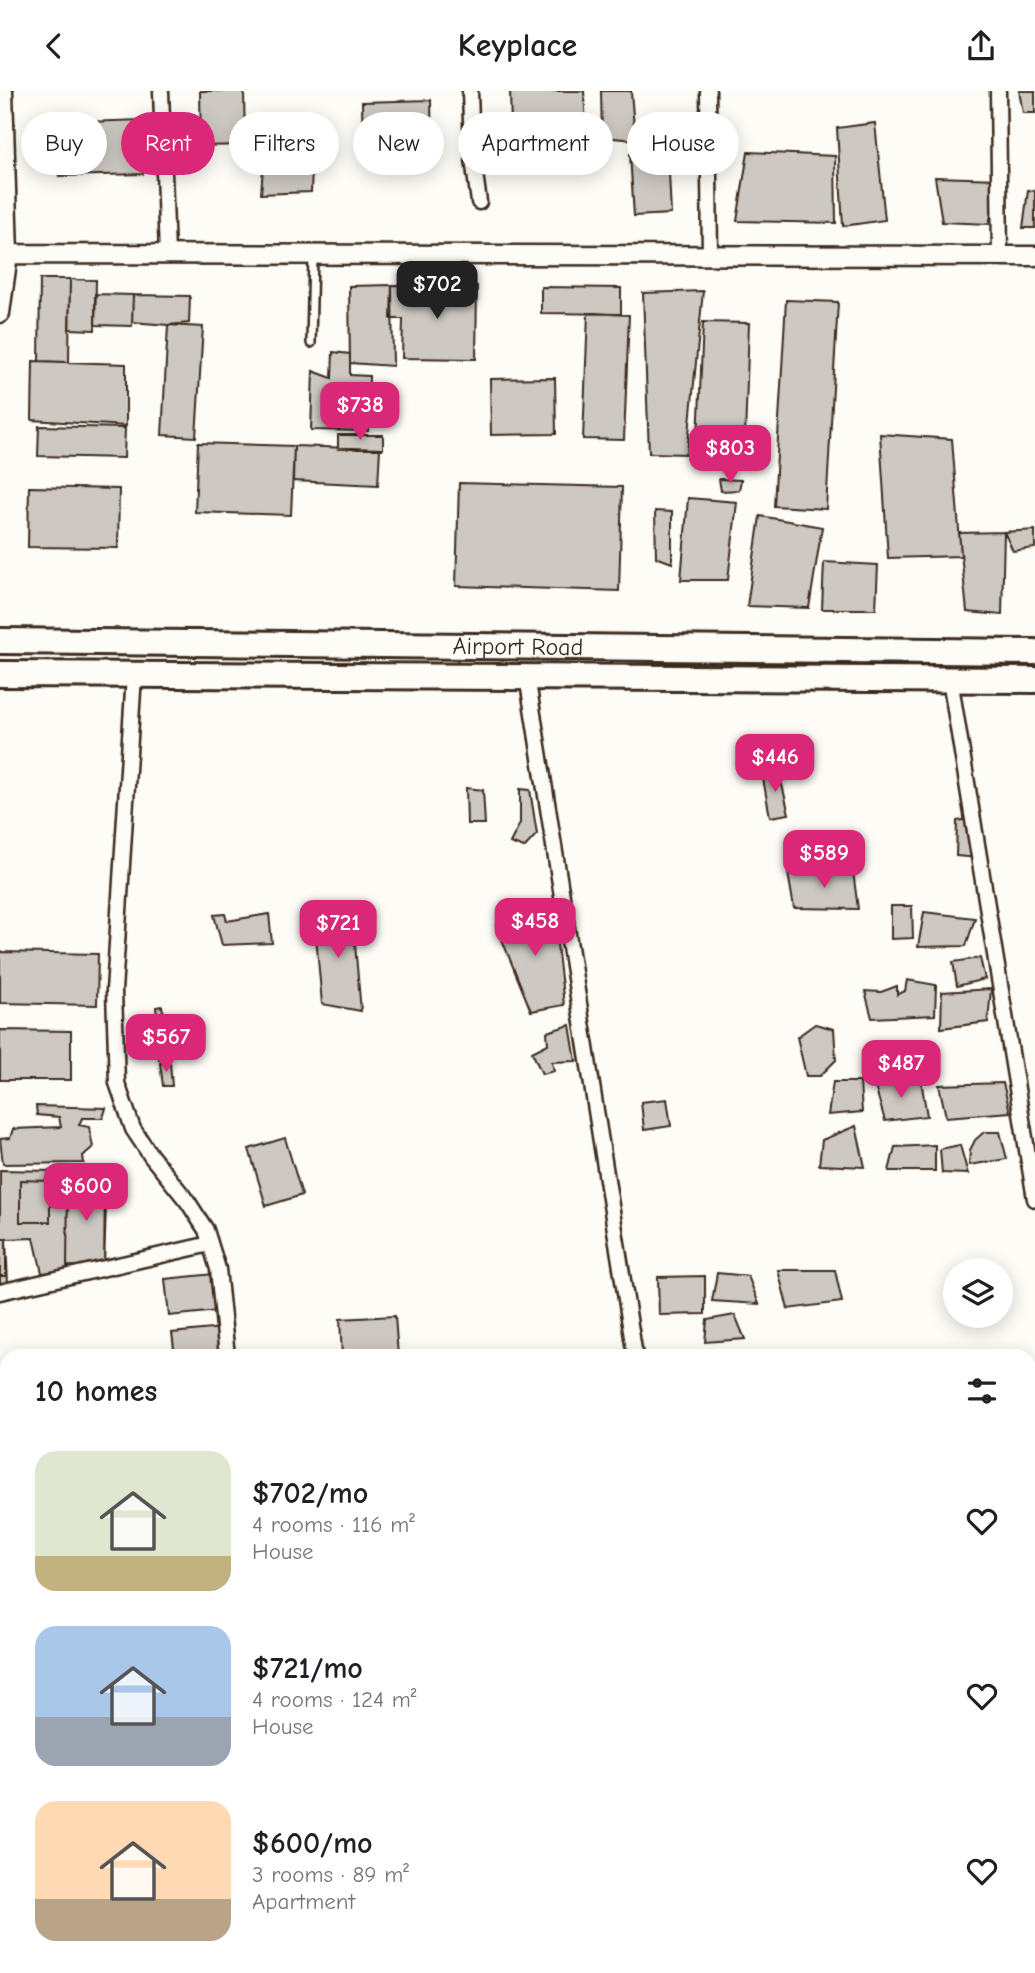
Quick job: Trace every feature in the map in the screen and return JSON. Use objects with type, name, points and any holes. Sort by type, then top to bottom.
[{"type":"highway","name":"Airport Road","points":[[0,641],[1035,652]]},
{"type":"highway","name":"Airport Road","points":[[0,674],[1035,680]]},
{"type":"street","points":[[0,313],[4,254],[3,91]]},
{"type":"street","points":[[161,91],[167,254]]},
{"type":"street","points":[[470,91],[472,152],[479,202]]},
{"type":"street","points":[[708,91],[710,255]]},
{"type":"street","points":[[998,91],[1000,256]]},
{"type":"street","points":[[4,254],[1035,256]]},
{"type":"street","points":[[134,675],[114,991],[117,1083],[133,1129],[206,1230],[218,1269],[226,1349]]},
{"type":"street","points":[[527,676],[634,1349]]},
{"type":"street","points":[[950,679],[1035,1199]]},
{"type":"street","points":[[0,1292],[210,1244]]},
{"type":"lane","points":[[312,344],[313,255]]},
{"type":"building","points":[[200,91],[244,91],[244,112],[229,112],[229,145],[215,146],[215,112],[200,112]]},
{"type":"building","points":[[510,91],[584,91],[585,112],[511,112]]},
{"type":"building","points":[[601,91],[631,91],[633,112],[627,112],[627,139],[613,138],[613,112],[601,112]]},
{"type":"building","points":[[1019,91],[1035,91],[1035,113],[1023,113]]},
{"type":"building","points":[[431,100],[431,112],[362,112],[362,102]]},
{"type":"building","points":[[107,121],[121,121],[121,175],[107,175]]},
{"type":"building","points":[[875,123],[885,220],[843,226],[837,128]]},
{"type":"building","points":[[748,152],[835,156],[836,223],[737,221]]},
{"type":"building","points":[[262,175],[312,175],[311,192],[261,194]]},
{"type":"building","points":[[631,175],[669,175],[671,214],[634,216]]},
{"type":"building","points":[[935,177],[999,179],[989,224],[942,222]]},
{"type":"building","points":[[1028,190],[1035,191],[1035,228],[1023,228]]},
{"type":"building","points":[[40,279],[70,279],[69,362],[39,361]]},
{"type":"building","points":[[70,279],[96,280],[95,330],[69,329]]},
{"type":"building","points":[[392,285],[393,366],[350,363],[349,286]]},
{"type":"building","points":[[392,285],[477,286],[476,359],[402,358],[403,319],[391,319]]},
{"type":"building","points":[[541,287],[621,288],[621,314],[541,313]]},
{"type":"building","points":[[703,291],[687,454],[649,453],[643,293]]},
{"type":"building","points":[[95,294],[133,295],[132,326],[95,325]]},
{"type":"building","points":[[133,295],[190,296],[189,323],[168,325],[132,322]]},
{"type":"building","points":[[786,300],[838,302],[826,509],[774,506]]},
{"type":"building","points":[[588,313],[629,315],[624,440],[583,439]]},
{"type":"building","points":[[703,322],[749,323],[744,466],[697,464]]},
{"type":"building","points":[[168,325],[203,327],[196,437],[162,435]]},
{"type":"building","points":[[333,352],[350,354],[350,375],[369,376],[368,431],[311,430],[313,371],[332,378]]},
{"type":"building","points":[[33,361],[126,364],[126,426],[32,420]]},
{"type":"building","points":[[555,378],[556,434],[491,435],[490,379]]},
{"type":"building","points":[[39,426],[125,428],[124,458],[38,456]]},
{"type":"building","points":[[880,434],[952,439],[961,556],[888,558]]},
{"type":"building","points":[[338,435],[383,435],[383,449],[338,449]]},
{"type":"building","points":[[198,443],[294,446],[291,515],[195,512]]},
{"type":"building","points":[[294,446],[380,449],[378,485],[293,481]]},
{"type":"building","points":[[719,479],[741,480],[739,490],[721,491]]},
{"type":"building","points":[[459,483],[622,487],[619,591],[456,586]]},
{"type":"building","points":[[29,487],[119,489],[118,548],[28,547]]},
{"type":"building","points":[[688,498],[737,502],[728,580],[681,580]]},
{"type":"building","points":[[655,511],[672,512],[672,563],[656,557]]},
{"type":"building","points":[[760,516],[822,527],[809,608],[747,606]]},
{"type":"building","points":[[1035,530],[1035,548],[1013,551],[1004,532]]},
{"type":"building","points":[[1004,532],[1002,615],[967,612],[959,533]]},
{"type":"building","points":[[824,562],[878,565],[876,609],[822,609]]},
{"type":"building","points":[[779,772],[789,814],[770,817],[762,773]]},
{"type":"building","points":[[466,788],[483,790],[485,824],[467,824]]},
{"type":"building","points":[[520,789],[530,790],[537,834],[524,848],[510,843],[520,823]]},
{"type":"building","points":[[968,819],[979,858],[956,856],[957,821]]},
{"type":"building","points":[[853,871],[858,909],[794,908],[788,873]]},
{"type":"building","points":[[891,906],[912,906],[913,938],[891,939]]},
{"type":"building","points":[[553,909],[564,1005],[531,1011],[496,925]]},
{"type":"building","points":[[352,911],[361,1011],[322,1004],[314,914]]},
{"type":"building","points":[[924,912],[975,918],[966,946],[918,947]]},
{"type":"building","points":[[225,914],[227,921],[269,914],[272,943],[222,945],[214,915]]},
{"type":"building","points":[[0,952],[98,954],[97,1005],[0,1003]]},
{"type":"building","points":[[980,958],[985,979],[957,986],[953,962]]},
{"type":"building","points":[[907,980],[936,985],[935,1015],[872,1018],[865,991],[881,992],[897,986],[897,995],[905,991]]},
{"type":"building","points":[[991,989],[988,1022],[941,1028],[942,992]]},
{"type":"building","points":[[162,1006],[167,1014],[169,1031],[159,1033],[156,1007]]},
{"type":"building","points":[[815,1024],[834,1029],[836,1060],[820,1076],[806,1076],[797,1037]]},
{"type":"building","points":[[570,1025],[576,1061],[552,1062],[554,1071],[542,1074],[532,1052],[548,1044],[547,1032]]},
{"type":"building","points":[[0,1030],[71,1031],[71,1080],[0,1080]]},
{"type":"building","points":[[168,1035],[171,1057],[159,1059],[157,1036]]},
{"type":"building","points":[[160,1063],[170,1063],[172,1086],[163,1086]]},
{"type":"building","points":[[921,1080],[927,1116],[885,1121],[874,1083]]},
{"type":"building","points":[[833,1082],[860,1082],[862,1112],[828,1115]]},
{"type":"building","points":[[1003,1083],[1010,1112],[946,1117],[939,1085]]},
{"type":"building","points":[[667,1099],[671,1126],[644,1130],[641,1102]]},
{"type":"building","points":[[36,1106],[106,1108],[103,1118],[82,1118],[79,1125],[89,1127],[93,1147],[83,1156],[84,1163],[3,1164],[0,1139],[10,1138],[13,1129],[61,1127],[59,1117],[37,1115]]},
{"type":"building","points":[[856,1126],[865,1167],[819,1165],[822,1140]]},
{"type":"building","points":[[984,1132],[1000,1132],[1007,1159],[969,1165],[970,1150],[975,1140]]},
{"type":"building","points":[[285,1138],[302,1195],[266,1206],[249,1149]]},
{"type":"building","points":[[935,1145],[935,1171],[889,1171],[895,1147]]},
{"type":"building","points":[[960,1145],[968,1174],[942,1173],[940,1149]]},
{"type":"building","points":[[0,1170],[107,1172],[104,1267],[42,1273],[34,1238],[6,1239],[8,1284],[0,1285]]},
{"type":"building","points":[[68,1179],[105,1180],[104,1267],[67,1266]]},
{"type":"building","points":[[20,1180],[50,1181],[50,1222],[20,1222]]},
{"type":"building","points":[[0,1239],[6,1239],[6,1276],[0,1276]]},
{"type":"building","points":[[778,1270],[835,1270],[842,1302],[788,1309]]},
{"type":"building","points":[[717,1273],[748,1276],[759,1304],[712,1301]]},
{"type":"building","points":[[214,1274],[218,1311],[169,1316],[165,1279]]},
{"type":"building","points":[[705,1276],[705,1314],[659,1315],[658,1277]]},
{"type":"building","points":[[735,1315],[745,1339],[705,1342],[707,1320]]},
{"type":"building","points":[[395,1316],[397,1349],[342,1349],[340,1319]]},
{"type":"building","points":[[222,1328],[224,1349],[174,1349],[172,1333]]}]
